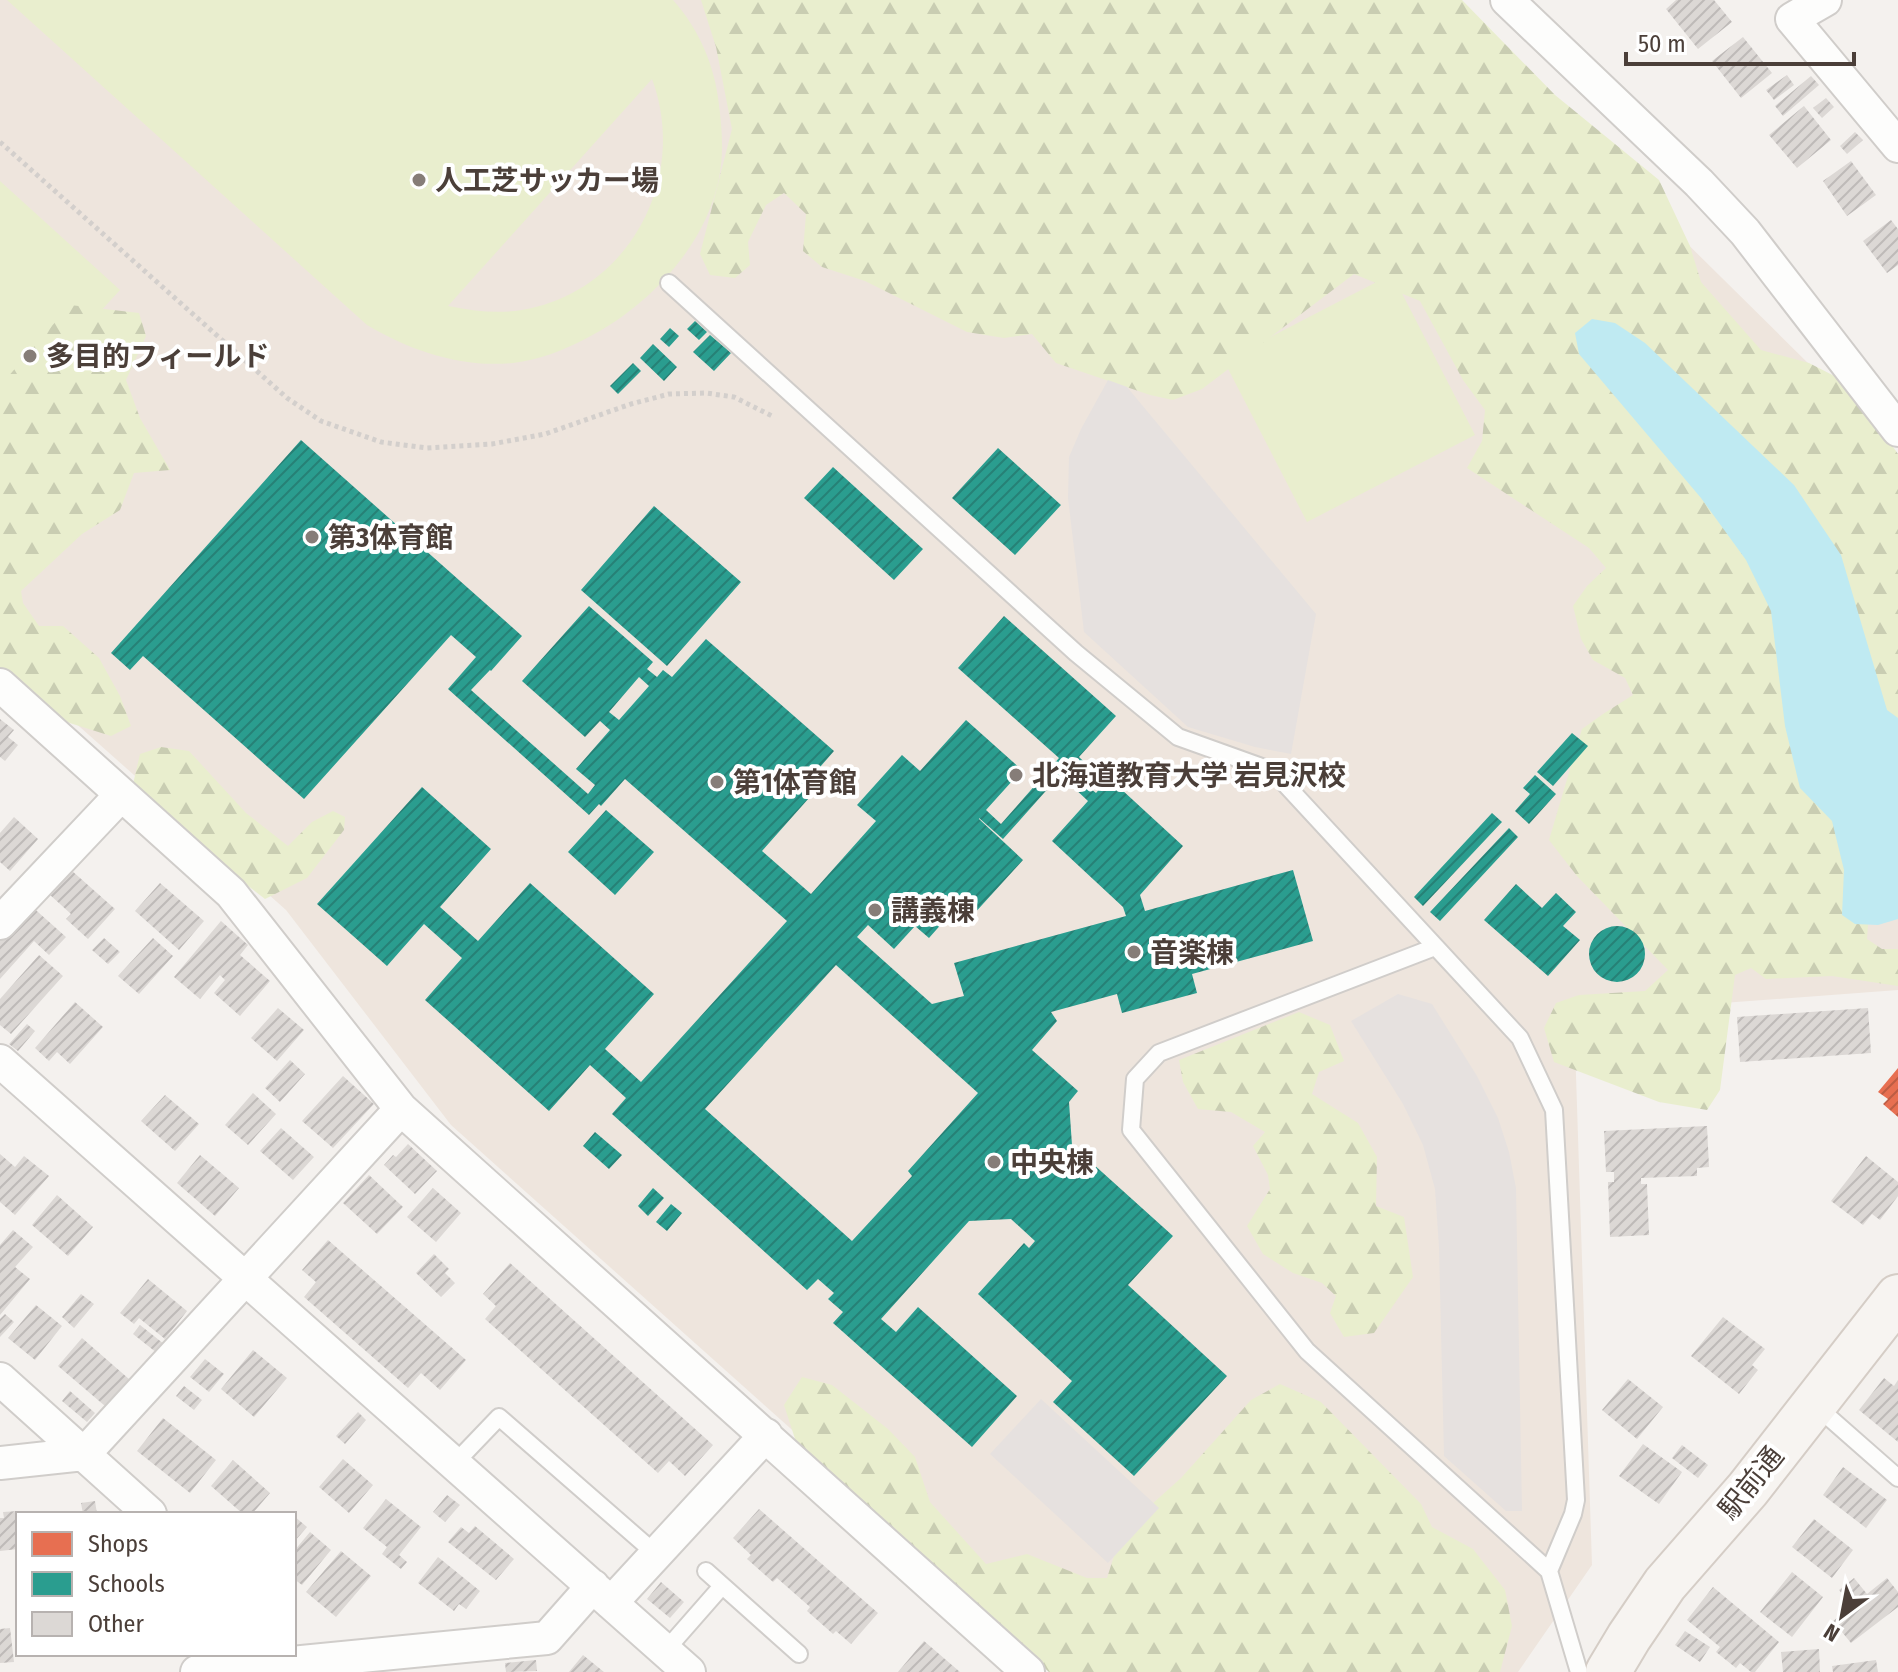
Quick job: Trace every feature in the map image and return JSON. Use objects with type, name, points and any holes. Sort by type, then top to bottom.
[{"type":"street","points":[[1507,0],[1699,183],[1745,232],[1898,430]]},
{"type":"street","points":[[1825,0],[1792,19],[1898,146]]},
{"type":"street","points":[[0,685],[231,893],[401,1109],[1028,1672]]},
{"type":"street","points":[[0,923],[121,795]]},
{"type":"street","points":[[0,1061],[677,1661]]},
{"type":"street","points":[[0,1463],[84,1454],[401,1109]]},
{"type":"street","name":"駅前通","points":[[1601,1670],[1665,1584],[1748,1489],[1898,1297]]},
{"type":"street","points":[[0,1379],[148,1512]]},
{"type":"street","points":[[197,1672],[305,1659],[547,1638],[656,1554],[766,1435]]},
{"type":"lane","points":[[669,283],[1076,653],[1178,737],[1273,771],[1520,1038],[1554,1110],[1576,1500],[1549,1571]]},
{"type":"lane","points":[[1435,947],[1159,1053],[1135,1079],[1131,1130],[1307,1351],[1549,1571],[1601,1670]]},
{"type":"lane","points":[[1814,1405],[1898,1478]]},
{"type":"lane","points":[[454,1464],[499,1417],[656,1554]]},
{"type":"lane","points":[[706,1571],[799,1654]]},
{"type":"lane","points":[[677,1661],[722,1586]]},
{"type":"path","points":[[0,142],[287,398],[321,421],[381,442],[427,448],[492,444],[545,434],[669,394],[706,393],[734,397],[774,417]]},
{"type":"shaded area","name":"北海道教育大学 岩見沢校","points":[[0,0],[1445,0],[1456,15],[1813,368],[1898,483],[1898,990],[1574,1014],[1592,1565],[1518,1672],[1063,1672],[451,1125],[286,910],[0,656]]},
{"type":"shaded area","points":[[1108,380],[1127,387],[1316,614],[1291,754],[1188,727],[1084,632],[1068,498],[1069,457]]},
{"type":"shaded area","points":[[1398,994],[1432,1004],[1477,1076],[1498,1118],[1509,1152],[1516,1188],[1522,1511],[1506,1511],[1444,1456],[1435,1189],[1423,1145],[1403,1104],[1351,1021]]},
{"type":"shaded area","points":[[1041,1399],[1159,1508],[1108,1563],[990,1454]]},
{"type":"green space","name":"人工芝サッカー場","points":[[7,0],[673,0],[691,23],[710,62],[717,90],[722,150],[712,203],[688,250],[671,272],[652,292],[610,325],[560,350],[523,362],[474,363],[437,356],[401,343],[367,325]],"holes":[[[652,79],[661,117],[662,154],[655,191],[641,225],[620,255],[593,280],[560,299],[522,310],[503,312],[448,306]]]},
{"type":"green space","points":[[701,0],[1462,0],[1555,95],[1659,180],[1690,246],[1701,282],[1761,350],[1809,363],[1848,383],[1898,454],[1898,724],[1761,556],[1869,912],[1867,939],[1882,949],[1898,949],[1898,986],[1832,976],[1766,979],[1751,968],[1735,975],[1720,1090],[1707,1110],[1659,1102],[1554,1062],[1544,1028],[1556,1003],[1579,995],[1645,991],[1668,970],[1577,876],[1549,840],[1582,729],[1633,695],[1625,678],[1593,660],[1581,639],[1573,606],[1587,586],[1606,568],[1589,548],[1467,468],[1482,441],[1485,410],[1463,380],[1420,301],[1354,274],[1202,389],[1173,400],[1056,363],[1032,334],[1004,338],[967,332],[865,281],[822,267],[803,251],[806,214],[784,193],[766,205],[748,242],[750,265],[735,278],[710,275],[700,254],[732,129],[716,47]]},
{"type":"green space","name":"多目的フィールド","points":[[0,181],[120,290],[0,421]]},
{"type":"green space","points":[[1392,274],[1475,435],[1307,522],[1224,361]]},
{"type":"green space","points":[[70,305],[139,313],[146,336],[126,380],[140,418],[170,470],[134,473],[120,510],[82,534],[21,591],[23,603],[39,626],[63,626],[99,658],[120,696],[131,726],[111,736],[57,719],[0,669],[0,386]]},
{"type":"green space","points":[[161,747],[189,751],[246,813],[288,846],[312,822],[333,811],[345,817],[344,830],[307,878],[265,899],[210,861],[133,784],[140,754]]},
{"type":"green space","points":[[1299,1012],[1330,1025],[1344,1061],[1319,1072],[1312,1094],[1358,1123],[1377,1157],[1376,1206],[1404,1217],[1413,1277],[1374,1333],[1344,1337],[1330,1313],[1336,1296],[1322,1283],[1293,1273],[1263,1254],[1247,1226],[1270,1189],[1268,1175],[1253,1146],[1265,1132],[1231,1112],[1198,1109],[1183,1082],[1179,1060]]},
{"type":"green space","points":[[802,1377],[832,1385],[888,1429],[915,1457],[930,1502],[986,1564],[1027,1554],[1087,1578],[1107,1578],[1122,1531],[1181,1478],[1251,1400],[1280,1384],[1321,1402],[1421,1504],[1432,1527],[1473,1549],[1505,1590],[1512,1626],[1500,1672],[1049,1672],[797,1445],[784,1405]]},
{"type":"water","points":[[1592,319],[1615,323],[1645,343],[1794,485],[1841,555],[1887,710],[1898,718],[1898,919],[1878,925],[1855,924],[1842,915],[1844,870],[1832,821],[1800,788],[1785,726],[1771,611],[1746,560],[1701,498],[1579,354],[1575,333]]},
{"type":"building: Shops","points":[[1898,1068],[1898,1117],[1883,1104],[1888,1099],[1878,1092]]},
{"type":"building: Schools","points":[[695,321],[707,332],[699,340],[687,329]]},
{"type":"building: Schools","points":[[670,328],[679,336],[669,347],[660,339]]},
{"type":"building: Schools","points":[[710,335],[731,353],[714,371],[693,352]]},
{"type":"building: Schools","points":[[653,344],[677,367],[664,381],[640,358]]},
{"type":"building: Schools","points":[[633,363],[641,371],[618,394],[610,386]]},
{"type":"building: Schools","points":[[301,440],[522,636],[471,690],[588,794],[595,785],[576,769],[610,730],[600,721],[585,737],[522,681],[589,606],[653,662],[647,669],[657,677],[663,670],[672,677],[706,639],[834,751],[800,790],[809,798],[762,851],[811,894],[876,821],[857,805],[902,755],[920,771],[966,720],[1022,770],[986,810],[1001,824],[1059,758],[958,668],[1004,616],[1116,716],[1079,757],[1097,774],[1086,785],[1096,793],[1109,778],[1183,846],[1140,895],[1145,911],[1293,870],[1313,941],[1192,974],[1197,993],[1122,1013],[1117,994],[1051,1012],[1057,1021],[1032,1050],[1078,1091],[1069,1102],[1072,1145],[1173,1236],[1128,1285],[1227,1376],[1134,1476],[1053,1402],[1072,1381],[978,1294],[1024,1243],[1029,1248],[1035,1241],[1011,1219],[969,1221],[881,1319],[896,1332],[918,1307],[1017,1396],[972,1447],[833,1323],[843,1312],[828,1299],[834,1293],[818,1279],[807,1290],[612,1114],[626,1098],[590,1065],[549,1111],[425,1000],[462,958],[424,924],[387,966],[317,904],[422,787],[491,849],[440,907],[478,941],[530,883],[654,994],[605,1049],[641,1082],[787,921],[625,779],[589,815],[448,689],[476,657],[451,635],[304,799],[143,656],[130,670],[111,653]],"holes":[[[639,677],[649,686],[619,720],[609,712]],[[1072,765],[1082,774],[1072,786],[1088,801],[1052,841],[1123,907],[1126,916],[954,963],[964,996],[932,1004],[857,937],[868,925],[894,949],[915,926],[929,938],[959,904],[972,916],[1023,860],[979,818],[1003,839]],[[836,965],[978,1093],[908,1171],[912,1176],[852,1241],[705,1109]]]},
{"type":"building: Schools","points":[[998,448],[1061,505],[1015,555],[952,498]]},
{"type":"building: Schools","points":[[833,467],[923,549],[894,580],[804,498]]},
{"type":"building: Schools","points":[[654,506],[741,582],[667,666],[581,590]]},
{"type":"building: Schools","points":[[1572,733],[1588,746],[1553,786],[1537,772]]},
{"type":"building: Schools","points":[[1535,775],[1556,794],[1529,824],[1515,811],[1530,794],[1523,788]]},
{"type":"building: Schools","points":[[606,810],[654,852],[615,895],[568,852]]},
{"type":"building: Schools","points":[[1492,813],[1502,822],[1423,906],[1414,897]]},
{"type":"building: Schools","points":[[1509,828],[1518,837],[1440,921],[1430,912]]},
{"type":"building: Schools","points":[[1516,884],[1542,908],[1556,893],[1576,912],[1563,926],[1580,940],[1548,976],[1484,920]]},
{"type":"building: Schools","points":[[1617,926],[1637,934],[1645,954],[1637,974],[1617,982],[1597,974],[1589,954],[1597,934]]},
{"type":"building: Schools","points":[[595,1132],[622,1155],[609,1169],[583,1146]]},
{"type":"building: Schools","points":[[653,1188],[664,1198],[648,1216],[638,1206]]},
{"type":"building: Schools","points":[[671,1204],[682,1213],[667,1231],[656,1222]]},
{"type":"building: Other","points":[[1676,0],[1714,0],[1732,22],[1698,49],[1666,9]]},
{"type":"building: Other","points":[[1743,37],[1772,73],[1741,98],[1712,61]]},
{"type":"building: Other","points":[[1787,75],[1794,85],[1774,100],[1766,90]]},
{"type":"building: Other","points":[[1811,76],[1819,85],[1783,116],[1775,106]]},
{"type":"building: Other","points":[[1826,98],[1834,107],[1822,118],[1813,108]]},
{"type":"building: Other","points":[[1804,106],[1831,140],[1797,168],[1769,135]]},
{"type":"building: Other","points":[[1855,132],[1863,140],[1847,154],[1840,146]]},
{"type":"building: Other","points":[[1851,161],[1876,195],[1847,216],[1823,181]]},
{"type":"building: Other","points":[[1891,220],[1898,229],[1898,265],[1887,273],[1863,241]]},
{"type":"building: Other","points":[[0,719],[14,730],[8,737],[18,745],[5,761],[0,757]]},
{"type":"building: Other","points":[[14,817],[38,839],[10,871],[0,862],[0,833]]},
{"type":"building: Other","points":[[71,870],[115,909],[88,939],[66,919],[71,914],[49,894]]},
{"type":"building: Other","points":[[160,883],[204,921],[179,950],[135,911]]},
{"type":"building: Other","points":[[29,904],[66,937],[49,955],[34,941],[0,979],[0,938]]},
{"type":"building: Other","points":[[221,921],[248,945],[240,955],[270,981],[240,1016],[214,993],[225,980],[220,975],[200,999],[174,977]]},
{"type":"building: Other","points":[[104,938],[120,952],[108,964],[92,950]]},
{"type":"building: Other","points":[[153,938],[173,956],[139,994],[118,976]]},
{"type":"building: Other","points":[[39,955],[63,976],[11,1034],[0,1025],[0,999]]},
{"type":"building: Other","points":[[75,1002],[103,1027],[70,1064],[57,1052],[49,1061],[35,1048]]},
{"type":"building: Other","points":[[278,1008],[304,1030],[277,1061],[251,1038]]},
{"type":"building: Other","points":[[1868,1008],[1871,1053],[1740,1062],[1737,1017]]},
{"type":"building: Other","points":[[27,1024],[35,1031],[18,1051],[9,1044]]},
{"type":"building: Other","points":[[290,1060],[305,1074],[280,1102],[265,1088]]},
{"type":"building: Other","points":[[343,1076],[374,1104],[333,1148],[302,1121]]},
{"type":"building: Other","points":[[253,1093],[276,1114],[248,1145],[225,1125]]},
{"type":"building: Other","points":[[165,1095],[199,1124],[175,1151],[141,1121]]},
{"type":"building: Other","points":[[1707,1126],[1709,1167],[1697,1168],[1697,1176],[1641,1178],[1641,1184],[1647,1184],[1649,1235],[1610,1237],[1608,1182],[1614,1182],[1614,1172],[1606,1172],[1604,1131]]},
{"type":"building: Other","points":[[281,1128],[314,1157],[293,1180],[260,1151]]},
{"type":"building: Other","points":[[408,1144],[437,1171],[415,1194],[384,1165]]},
{"type":"building: Other","points":[[0,1154],[15,1167],[24,1156],[49,1176],[15,1215],[0,1202]]},
{"type":"building: Other","points":[[200,1155],[239,1188],[215,1216],[177,1183]]},
{"type":"building: Other","points":[[1866,1156],[1898,1182],[1898,1196],[1880,1220],[1872,1214],[1863,1225],[1831,1201]]},
{"type":"building: Other","points":[[369,1175],[403,1207],[377,1234],[343,1203]]},
{"type":"building: Other","points":[[433,1188],[461,1213],[436,1242],[407,1217]]},
{"type":"building: Other","points":[[57,1195],[93,1227],[68,1256],[32,1225]]},
{"type":"building: Other","points":[[13,1230],[33,1247],[15,1267],[30,1279],[0,1315],[0,1245]]},
{"type":"building: Other","points":[[328,1240],[466,1360],[440,1390],[421,1373],[408,1388],[304,1297],[316,1282],[302,1270]]},
{"type":"building: Other","points":[[434,1254],[449,1269],[445,1273],[455,1283],[441,1297],[416,1273]]},
{"type":"building: Other","points":[[510,1263],[713,1445],[685,1476],[669,1461],[658,1473],[485,1319],[496,1306],[483,1294]]},
{"type":"building: Other","points":[[148,1279],[187,1311],[165,1339],[139,1318],[134,1324],[120,1313]]},
{"type":"building: Other","points":[[81,1294],[94,1304],[74,1328],[62,1317]]},
{"type":"building: Other","points":[[36,1305],[62,1326],[35,1360],[8,1338]]},
{"type":"building: Other","points":[[5,1314],[14,1322],[0,1337],[0,1319]]},
{"type":"building: Other","points":[[1723,1317],[1765,1349],[1752,1365],[1758,1370],[1739,1394],[1691,1356]]},
{"type":"building: Other","points":[[140,1325],[164,1344],[157,1353],[133,1334]]},
{"type":"building: Other","points":[[82,1338],[129,1379],[105,1406],[58,1366]]},
{"type":"building: Other","points":[[253,1350],[287,1378],[254,1417],[221,1389]]},
{"type":"building: Other","points":[[205,1359],[224,1374],[209,1392],[190,1377]]},
{"type":"building: Other","points":[[1884,1378],[1894,1386],[1898,1380],[1898,1442],[1859,1410]]},
{"type":"building: Other","points":[[1628,1379],[1663,1407],[1637,1439],[1602,1410]]},
{"type":"building: Other","points":[[184,1386],[202,1400],[194,1410],[176,1396]]},
{"type":"building: Other","points":[[70,1391],[95,1413],[87,1422],[62,1401]]},
{"type":"building: Other","points":[[358,1412],[366,1420],[345,1444],[336,1436]]},
{"type":"building: Other","points":[[163,1418],[216,1460],[190,1493],[137,1451]]},
{"type":"building: Other","points":[[1643,1444],[1682,1472],[1659,1504],[1619,1476]]},
{"type":"building: Other","points":[[1682,1445],[1708,1465],[1698,1478],[1672,1458]]},
{"type":"building: Other","points":[[343,1459],[373,1485],[349,1513],[319,1487]]},
{"type":"building: Other","points":[[233,1460],[270,1493],[254,1512],[241,1512],[211,1486]]},
{"type":"building: Other","points":[[1843,1467],[1887,1500],[1866,1528],[1823,1495]]},
{"type":"building: Other","points":[[447,1495],[460,1505],[445,1522],[433,1512]]},
{"type":"building: Other","points":[[386,1499],[421,1527],[399,1555],[407,1562],[401,1569],[382,1554],[387,1547],[363,1528]]},
{"type":"building: Other","points":[[95,1501],[97,1512],[83,1512],[81,1503]]},
{"type":"building: Other","points":[[759,1509],[878,1613],[851,1644],[836,1631],[833,1634],[807,1611],[810,1607],[777,1578],[773,1582],[747,1559],[751,1555],[733,1538]]},
{"type":"building: Other","points":[[18,1511],[16,1549],[0,1551],[0,1518],[4,1518],[3,1512]]},
{"type":"building: Other","points":[[296,1518],[307,1527],[296,1540]]},
{"type":"building: Other","points":[[1814,1519],[1853,1550],[1832,1578],[1792,1547]]},
{"type":"building: Other","points":[[475,1526],[514,1559],[496,1580],[448,1542],[461,1527],[469,1533]]},
{"type":"building: Other","points":[[310,1532],[331,1550],[302,1585],[296,1580],[296,1549]]},
{"type":"building: Other","points":[[341,1551],[371,1576],[336,1617],[306,1592]]},
{"type":"building: Other","points":[[438,1557],[480,1591],[466,1609],[459,1604],[454,1611],[418,1583]]},
{"type":"building: Other","points":[[1792,1572],[1823,1597],[1792,1637],[1760,1612]]},
{"type":"building: Other","points":[[1854,1578],[1867,1594],[1887,1578],[1898,1592],[1898,1607],[1851,1643],[1833,1621],[1852,1606],[1839,1590]]},
{"type":"building: Other","points":[[661,1582],[684,1602],[670,1618],[647,1599]]},
{"type":"building: Other","points":[[1713,1587],[1779,1642],[1755,1672],[1740,1663],[1736,1668],[1716,1652],[1720,1647],[1687,1620]]},
{"type":"building: Other","points":[[10,1628],[14,1662],[0,1663],[0,1629]]},
{"type":"building: Other","points":[[1685,1631],[1710,1647],[1700,1662],[1675,1645]]},
{"type":"building: Other","points":[[924,1641],[960,1672],[898,1672]]},
{"type":"building: Other","points":[[1819,1649],[1820,1672],[1783,1672],[1781,1652]]},
{"type":"building: Other","points":[[583,1655],[604,1672],[569,1672]]},
{"type":"building: Other","points":[[536,1660],[537,1671],[506,1672],[505,1663]]},
{"type":"building: Other","points":[[1876,1660],[1878,1672],[1833,1672],[1832,1666]]},
{"type":"place","name":"人工芝サッカー場","points":[[419,180]]},
{"type":"place","name":"多目的フィールド","points":[[30,356]]},
{"type":"place","name":"第3体育館","points":[[312,537]]},
{"type":"place","name":"北海道教育大学 岩見沢校","points":[[1016,775]]},
{"type":"place","name":"第1体育館","points":[[717,782]]},
{"type":"place","name":"講義棟","points":[[875,910]]},
{"type":"place","name":"音楽棟","points":[[1134,952]]},
{"type":"place","name":"中央棟","points":[[994,1162]]}]
